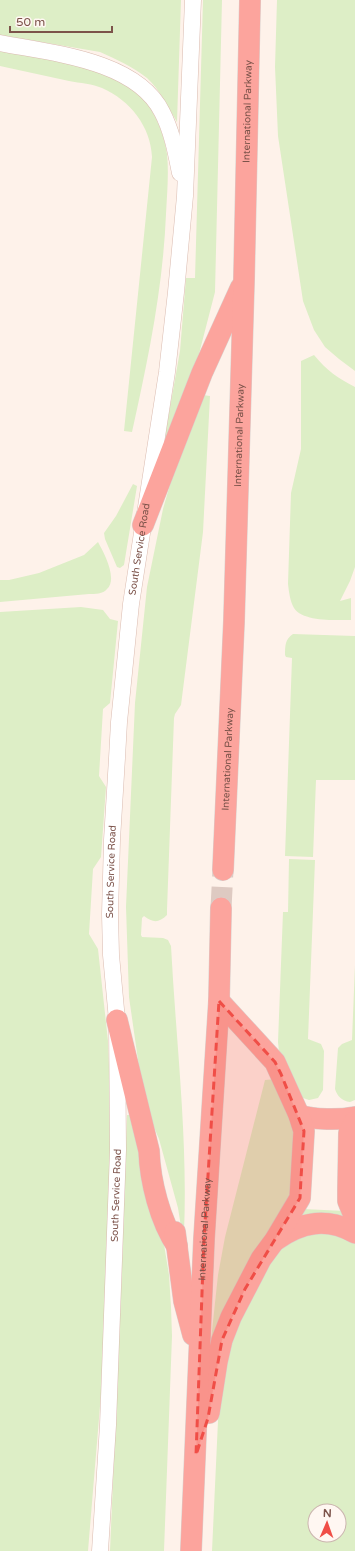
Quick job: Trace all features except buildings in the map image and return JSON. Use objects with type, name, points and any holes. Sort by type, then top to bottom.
[{"type":"highway","name":"International Parkway","points":[[223,870],[234,613],[244,279],[250,0]]},
{"type":"highway","points":[[144,525],[202,372],[244,279]]},
{"type":"highway","name":"International Parkway","points":[[191,1551],[204,1239],[219,1001],[221,908]]},
{"type":"highway","points":[[196,1455],[208,1418],[222,1340],[244,1289],[261,1259],[275,1240],[300,1198],[304,1131],[299,1115],[275,1062],[219,1001]]},
{"type":"highway","points":[[117,1020],[149,1151],[150,1168],[159,1203],[169,1235],[177,1246],[184,1302],[199,1360]]},
{"type":"highway","points":[[299,1115],[307,1117],[342,1119],[355,1117]]},
{"type":"highway","points":[[355,1121],[349,1133],[348,1201],[355,1218]]},
{"type":"highway","points":[[275,1240],[292,1229],[311,1224],[331,1224],[355,1233]]},
{"type":"main road","points":[[185,196],[193,0]]},
{"type":"main road","points":[[0,44],[50,52],[85,61],[122,73],[137,83],[148,93],[162,111],[175,150],[185,196]]},
{"type":"main road","name":"South Service Road","points":[[100,1551],[108,1425],[118,1150],[117,1020],[110,914],[112,840],[119,722],[131,604],[167,372],[185,196]]},
{"type":"highlighted area","points":[[219,1001],[275,1062],[304,1131],[300,1198],[245,1289],[222,1340],[208,1418],[196,1455],[204,1239]]},
{"type":"green space","points":[[0,0],[181,0],[177,122],[164,99],[152,83],[142,74],[118,60],[100,52],[0,35]]},
{"type":"green space","points":[[203,0],[222,0],[215,292],[192,381],[161,458],[180,351],[186,278],[195,278]]},
{"type":"green space","points":[[277,0],[355,0],[355,371],[325,347],[314,330],[303,301],[278,136],[275,67]]},
{"type":"green space","points":[[0,51],[68,62],[102,71],[117,78],[130,86],[144,99],[155,116],[163,135],[168,161],[168,176],[162,269],[154,324],[132,432],[124,431],[152,157],[148,135],[143,125],[130,107],[112,93],[95,86],[0,66]]},
{"type":"green space","points":[[314,355],[333,374],[355,387],[355,567],[340,601],[351,598],[351,620],[312,618],[298,613],[294,608],[288,584],[291,493],[301,449],[301,361]]},
{"type":"green space","points":[[203,395],[210,396],[203,532],[181,705],[174,718],[167,915],[159,921],[150,920],[144,916],[142,918],[141,935],[142,937],[163,938],[168,940],[171,946],[183,1125],[185,1197],[184,1233],[182,1233],[178,1208],[159,1139],[148,1113],[141,1081],[129,997],[126,907],[135,703],[147,587],[163,509],[173,474]]},
{"type":"green space","points":[[133,484],[137,486],[124,565],[120,568],[117,567],[105,539],[104,533],[116,516]]},
{"type":"green space","points":[[98,542],[111,573],[110,585],[103,592],[96,594],[0,602],[0,580],[9,580],[39,573],[84,555]]},
{"type":"green space","points":[[81,607],[103,610],[110,619],[118,621],[110,703],[103,709],[99,776],[106,787],[101,857],[93,869],[89,934],[98,949],[108,1041],[110,1169],[101,1394],[88,1551],[0,1551],[0,612]]},
{"type":"green space","points":[[293,634],[355,636],[355,780],[316,780],[313,857],[285,856],[292,658],[286,657],[285,649],[287,640]]},
{"type":"green space","points":[[289,859],[315,860],[308,1039],[321,1044],[324,1051],[323,1090],[318,1098],[309,1100],[300,1097],[279,1052],[278,1042],[283,912],[288,912]]},
{"type":"green space","points":[[355,965],[355,1100],[350,1102],[340,1098],[335,1089],[338,1048],[342,1044],[352,1040]]},
{"type":"green space","points":[[276,1079],[296,1120],[293,1203],[211,1340],[218,1275],[225,1237],[265,1080]]},
{"type":"green space","points":[[127,1115],[131,1115],[162,1232],[169,1275],[172,1336],[164,1551],[110,1551]]},
{"type":"green space","points":[[303,1209],[345,1211],[352,1224],[295,1222]]},
{"type":"green space","points":[[323,1230],[355,1242],[355,1551],[212,1551],[218,1421],[225,1360],[250,1293],[278,1252],[291,1239]]},
{"type":"tunnel","points":[[221,908],[223,870]]}]
